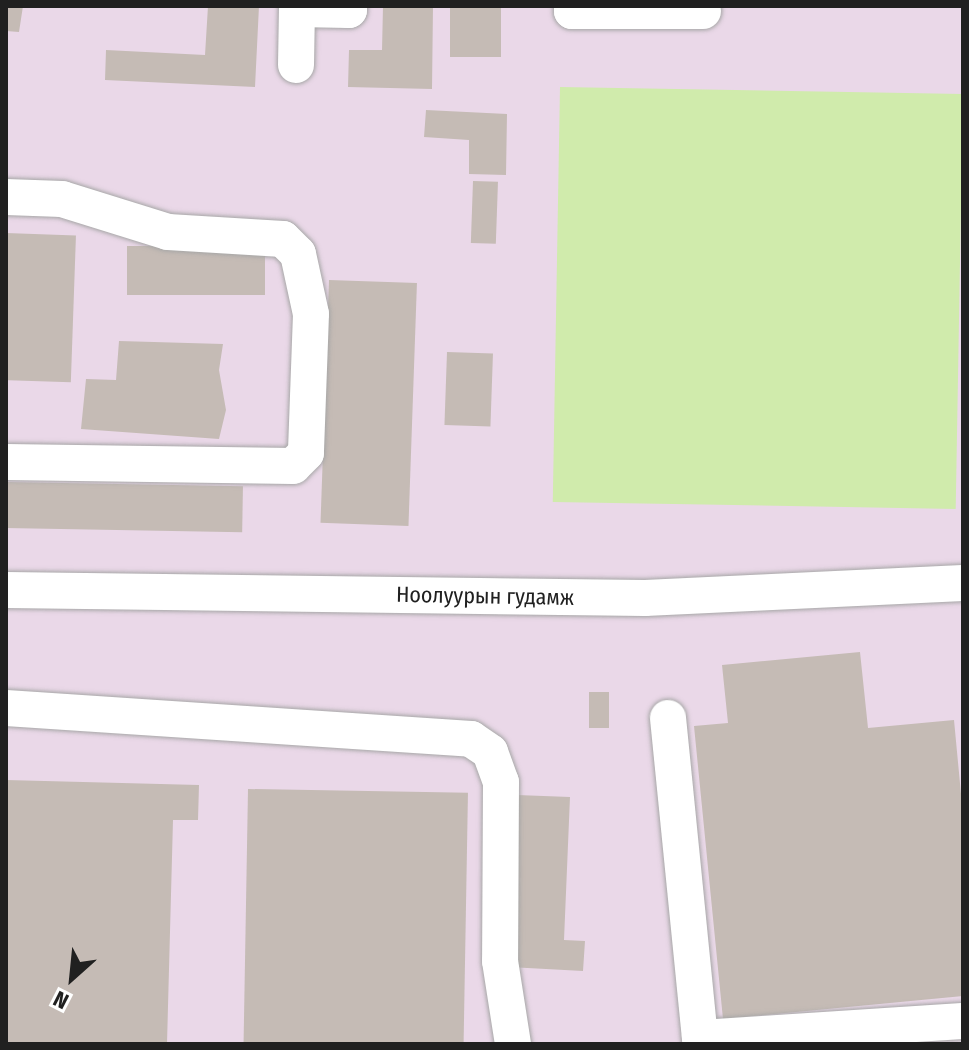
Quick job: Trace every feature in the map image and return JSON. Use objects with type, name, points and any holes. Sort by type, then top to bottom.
[{"type":"street","points":[[296,65],[297,9],[349,10],[349,6]]},
{"type":"street","points":[[572,6],[572,11],[703,11]]},
{"type":"street","points":[[6,197],[62,199],[168,232],[283,239],[298,254],[311,314],[306,453],[293,466],[6,462]]},
{"type":"street","name":"Ноолуурын гудамж","points":[[6,590],[645,598],[963,583]]},
{"type":"street","points":[[6,708],[471,739],[490,752],[501,782],[500,961],[513,1044]]},
{"type":"street","points":[[668,718],[700,1038],[963,1021]]},
{"type":"shaded area","points":[[6,6],[963,6],[963,1044],[6,1044]]},
{"type":"green space","points":[[560,87],[963,94],[956,509],[553,502]]},
{"type":"building","points":[[6,6],[23,6],[19,32],[6,31]]},
{"type":"building","points":[[208,6],[259,6],[255,87],[105,80],[106,50],[205,55]]},
{"type":"building","points":[[383,6],[433,6],[432,89],[348,87],[349,50],[382,50]]},
{"type":"building","points":[[450,6],[501,6],[501,57],[450,57]]},
{"type":"building","points":[[426,110],[507,114],[506,175],[469,174],[469,140],[424,137]]},
{"type":"building","points":[[473,181],[498,182],[496,244],[471,243]]},
{"type":"building","points":[[6,233],[76,235],[71,382],[6,380]]},
{"type":"building","points":[[127,246],[265,246],[265,295],[127,295]]},
{"type":"building","points":[[329,280],[417,283],[408,526],[321,523]]},
{"type":"building","points":[[119,341],[223,344],[219,370],[226,410],[219,439],[81,429],[86,379],[116,380]]},
{"type":"building","points":[[447,352],[493,354],[490,427],[444,425]]},
{"type":"building","points":[[6,482],[243,486],[242,532],[6,528]]},
{"type":"building","points":[[860,652],[868,728],[954,720],[963,815],[963,996],[723,1019],[694,726],[728,723],[722,665]]},
{"type":"building","points":[[589,692],[609,692],[609,728],[589,728]]},
{"type":"building","points":[[6,780],[199,785],[198,820],[173,820],[167,1044],[6,1044]]},
{"type":"building","points":[[248,789],[468,793],[464,1044],[244,1044]]},
{"type":"building","points":[[517,795],[570,797],[564,940],[585,941],[583,971],[509,967]]}]
